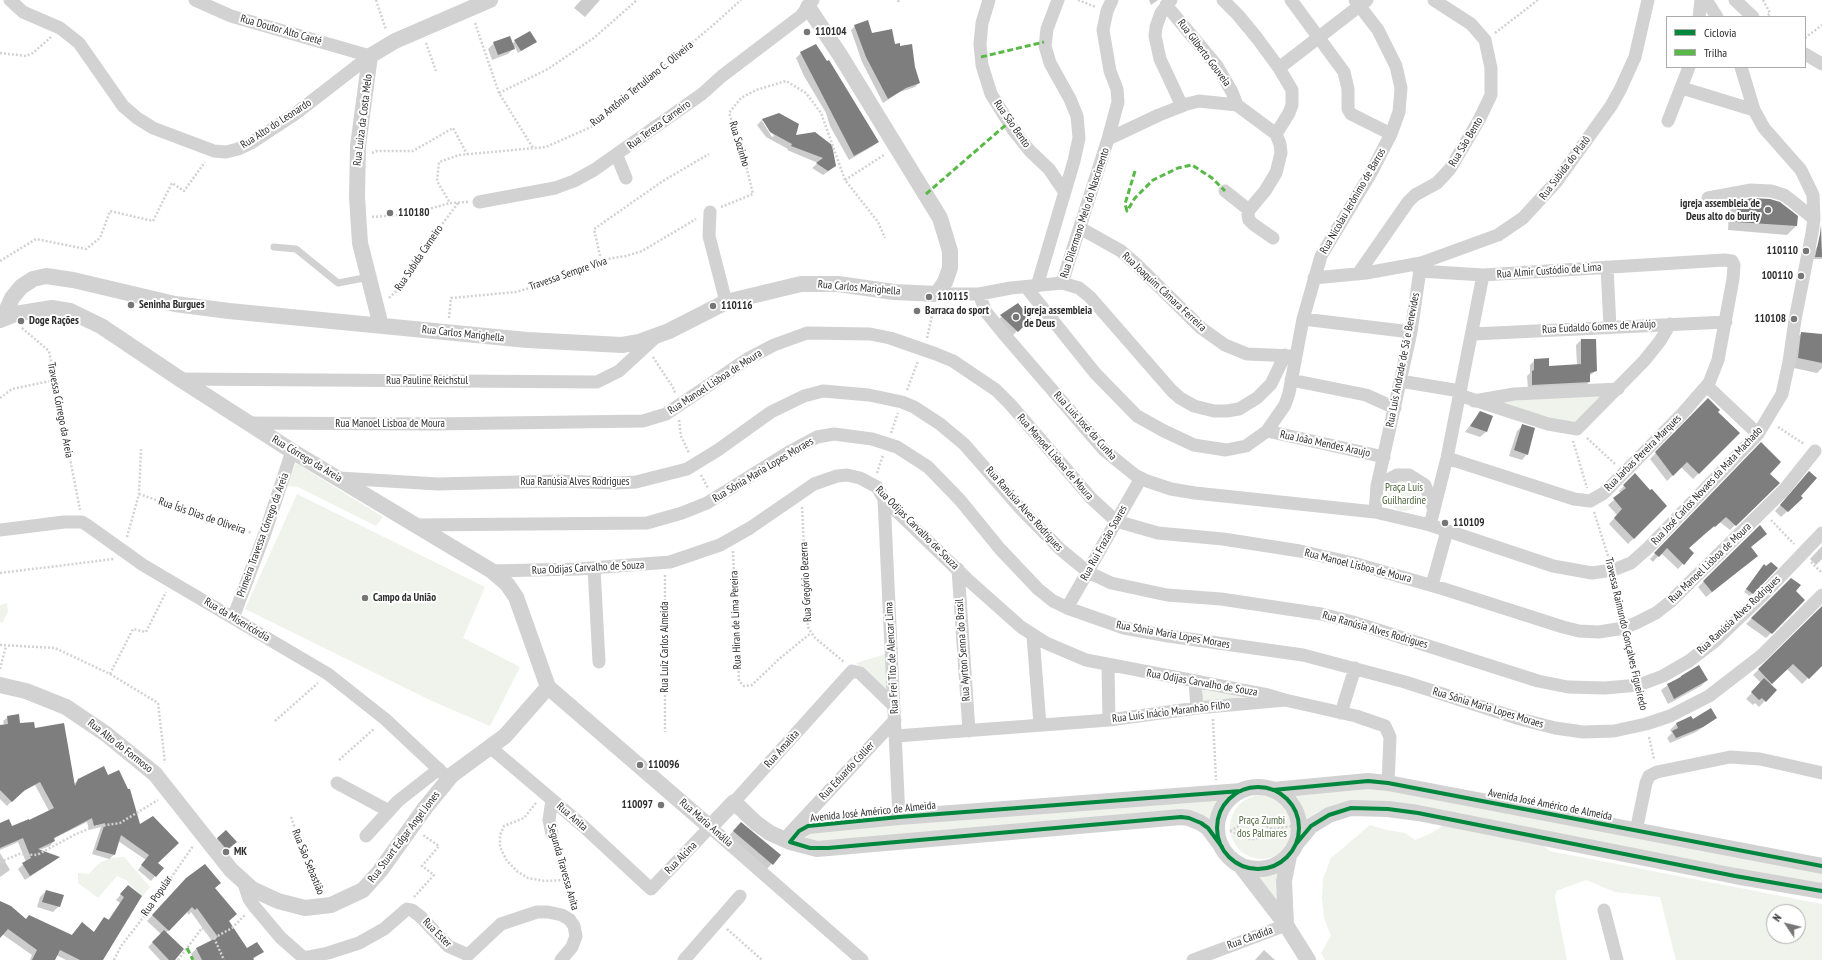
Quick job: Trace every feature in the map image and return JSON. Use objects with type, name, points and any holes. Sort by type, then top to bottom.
[{"type":"street","name":"Rua Alto do Leonardo","points":[[10,0],[23,12],[60,28],[79,43],[123,106],[137,118],[153,128],[214,150],[226,152],[252,143],[295,114],[370,56]]},
{"type":"street","name":"Rua Doutor Alto Caeté","points":[[195,0],[231,16],[370,56]]},
{"type":"street","points":[[370,56],[391,44],[490,0]]},
{"type":"street","name":"Rua São Bento","points":[[989,0],[982,24],[980,44],[982,65],[991,94],[1014,131],[1030,151],[1049,169],[1064,190]]},
{"type":"street","points":[[1058,0],[1050,20],[1044,42],[1052,67],[1070,100],[1079,126],[1077,148],[1032,286],[1095,373],[1137,416],[1194,445],[1226,450],[1246,446],[1267,431]]},
{"type":"street","points":[[1223,0],[1238,15],[1289,83],[1293,98],[1289,113],[1276,134]]},
{"type":"street","points":[[1291,0],[1320,37],[1344,72],[1348,89],[1348,109],[1351,114],[1391,134]]},
{"type":"street","points":[[1434,0],[1470,24],[1485,40]]},
{"type":"street","name":"Rua Subida do Platô","points":[[1314,278],[1420,267],[1498,235],[1523,218],[1544,196],[1611,106],[1635,57],[1648,0]]},
{"type":"street","points":[[1699,16],[1701,0]]},
{"type":"street","points":[[1706,0],[1716,16]]},
{"type":"street","points":[[1735,0],[1753,16]]},
{"type":"street","points":[[1169,2],[1156,26],[1155,42],[1160,59],[1182,106]]},
{"type":"street","name":"Rua Gilberto Gouveia","points":[[1169,2],[1217,66],[1232,92],[1237,105]]},
{"type":"street","points":[[1279,68],[1320,37],[1360,2]]},
{"type":"street","name":"Rua Nicolau Jerônimo de Barros","points":[[1267,431],[1284,404],[1291,380],[1291,356],[1314,278],[1326,246],[1355,201],[1391,134],[1401,101],[1401,88],[1396,66],[1378,30],[1360,2]]},
{"type":"street","points":[[811,4],[940,218],[947,236],[950,251],[950,268],[945,282],[936,294]]},
{"type":"street","name":"Rua Tereza Carneiro","points":[[479,202],[555,188],[574,181],[617,156],[655,126],[702,94],[722,76],[786,27],[811,4]]},
{"type":"street","points":[[1108,139],[1118,102],[1117,89],[1110,71],[1103,30],[1109,5]]},
{"type":"street","name":"Rua São Bento","points":[[1358,274],[1408,202],[1415,195],[1437,183],[1447,173],[1479,120],[1488,101],[1492,87],[1491,68],[1485,40]]},
{"type":"street","points":[[1806,55],[1822,64]]},
{"type":"street","name":"Rua Luiza da Costa Melo","points":[[370,56],[357,159],[358,218],[360,243],[381,326]]},
{"type":"street","points":[[1668,120],[1689,68]]},
{"type":"street","name":"Rua José Carlos Novaes da Mata Machado","points":[[1375,512],[1430,525],[1524,558],[1569,570],[1592,573],[1613,570],[1631,563],[1648,548],[1758,434],[1782,394],[1788,368],[1795,320],[1817,232],[1814,219],[1813,195],[1808,180],[1801,170],[1769,136],[1754,110],[1741,68]]},
{"type":"street","points":[[1682,88],[1754,110]]},
{"type":"street","name":"Rua Dilermano Melo do Nascimento","points":[[956,294],[979,294],[1062,283],[1108,139],[1182,106],[1199,102],[1237,105]]},
{"type":"street","points":[[1237,105],[1276,134],[1281,154],[1279,165],[1270,183],[1249,210],[1249,220],[1273,238]]},
{"type":"street","points":[[617,156],[626,178]]},
{"type":"street","points":[[1708,198],[1751,190],[1771,191],[1792,201],[1814,219]]},
{"type":"street","points":[[1225,191],[1249,210]]},
{"type":"street","points":[[710,212],[709,236],[726,302]]},
{"type":"street","name":"Rua Joaquim Câmara Ferreira","points":[[1080,228],[1112,246],[1132,260],[1177,306],[1201,328],[1219,341],[1247,354],[1291,356]]},
{"type":"street","name":"Rua Almir Custódio de Lima","points":[[1430,525],[1447,458],[1459,393],[1473,334],[1483,275],[1724,260],[1732,261]]},
{"type":"street","name":"Rua Jarbas Pereira Marques","points":[[1590,501],[1604,493],[1707,386],[1718,360],[1726,322],[1734,279],[1734,265],[1732,261]]},
{"type":"street","points":[[1420,267],[1483,275]]},
{"type":"street","name":"Rua Luís Andrade de Sá e Benevides","points":[[1375,512],[1377,486],[1411,332],[1420,267]]},
{"type":"street","points":[[1607,267],[1610,327]]},
{"type":"street","name":"Rua Carlos Marighella","points":[[4,318],[12,298],[21,287],[33,279],[46,276],[73,280],[182,305],[381,326],[604,345],[630,344],[685,324],[726,302],[801,284],[838,284],[894,292],[956,294]]},
{"type":"street","points":[[1062,283],[1079,288],[1085,292],[1172,391],[1180,398],[1202,409],[1227,411],[1250,404],[1270,384],[1291,356]]},
{"type":"street","name":"Rua Luís José da Cunha","points":[[979,294],[986,312],[1104,450],[1113,459],[1141,478],[1171,489],[1195,493],[1375,512]]},
{"type":"street","name":"Rua Córrego da Areia","points":[[4,318],[45,308],[70,311],[118,336],[180,380],[292,452],[339,478],[492,571],[507,584],[516,597],[548,687]]},
{"type":"street","points":[[1303,319],[1411,332]]},
{"type":"street","name":"Rua Eudaldo Gomes de Araújo","points":[[1473,334],[1726,322]]},
{"type":"street","points":[[1400,382],[1459,393],[1474,401],[1573,429],[1618,389],[1654,349],[1670,324]]},
{"type":"street","name":"Rua Manoel Lisboa de Moura","points":[[247,423],[433,424],[634,422],[651,419],[678,406],[749,358],[774,345],[801,335],[850,333],[890,338],[930,351],[953,361],[996,390],[1010,404],[1091,498],[1116,521],[1158,532],[1223,539],[1300,551],[1353,563],[1432,585],[1579,631],[1599,632],[1624,628],[1656,613],[1670,602],[1784,490],[1815,451]]},
{"type":"street","name":"Rua Pauline Reichstul","points":[[180,380],[597,382],[602,381],[619,371],[646,348],[658,335]]},
{"type":"street","points":[[1291,380],[1366,395],[1395,408]]},
{"type":"street","points":[[1707,386],[1758,434]]},
{"type":"street","points":[[1474,401],[1507,395],[1618,389]]},
{"type":"street","name":"Rua Ranúsia Alves Rodrigues","points":[[339,478],[438,484],[553,481],[616,483],[636,482],[687,469],[771,412],[804,396],[823,391],[848,392],[902,402],[921,411],[964,444],[1046,536],[1060,549],[1088,572],[1111,583],[1140,591],[1167,595],[1221,599],[1328,616],[1353,622],[1554,685],[1568,687],[1605,688],[1639,685],[1663,676],[1689,661],[1715,641],[1822,533]]},
{"type":"street","name":"Rua João Mendes Araujo","points":[[1267,431],[1384,456]]},
{"type":"street","name":"Rua Sônia Maria Lopes Moraes","points":[[416,525],[647,522],[682,514],[714,499],[803,444],[823,435],[848,435],[887,443],[904,450],[932,471],[960,500],[1000,549],[1038,589],[1053,601],[1067,608],[1124,628],[1176,638],[1303,654],[1405,682],[1520,719],[1555,728],[1590,732],[1614,731],[1646,724],[1670,716],[1709,696],[1761,656],[1822,595]]},
{"type":"street","name":"Primeira Travessa Córrego da Areia","points":[[233,618],[265,533],[292,452]]},
{"type":"street","points":[[1447,458],[1574,499],[1590,501]]},
{"type":"street","points":[[1377,486],[1398,474],[1409,475],[1425,485],[1434,511]]},
{"type":"street","name":"Rua Odijas Carvalho de Souza","points":[[492,571],[594,568],[665,563],[709,550],[750,528],[802,492],[825,479],[847,475],[877,487],[884,499],[958,569],[1033,636],[1073,656],[1108,665],[1263,694],[1284,700]]},
{"type":"street","name":"Rua Rui Frazão Soares","points":[[1067,608],[1141,478]]},
{"type":"street","name":"Rua Frei Tito de Alencar Lima","points":[[884,499],[899,817]]},
{"type":"street","points":[[0,530],[64,522],[82,522]]},
{"type":"street","name":"Rua da Misericórdia","points":[[82,522],[123,551],[171,581],[328,674],[385,719],[444,774]]},
{"type":"street","points":[[1432,585],[1447,531]]},
{"type":"street","points":[[594,568],[599,662]]},
{"type":"street","name":"Rua Ayrton Senna do Brasil","points":[[958,569],[970,731]]},
{"type":"street","points":[[1033,636],[1040,725]]},
{"type":"street","points":[[1108,665],[1109,720]]},
{"type":"street","points":[[1341,713],[1355,668]]},
{"type":"street","points":[[853,670],[863,676],[894,706]]},
{"type":"street","name":"Rua Amalita","points":[[710,827],[853,670]]},
{"type":"street","points":[[1195,682],[1197,708]]},
{"type":"street","name":"Rua Alto do Formoso","points":[[0,685],[26,691],[66,707],[106,734],[148,766],[165,785],[169,793],[227,864],[243,881]]},
{"type":"street","name":"Rua Stuart Edgar Angel Jones","points":[[243,881],[252,889],[264,895],[290,905],[305,908],[327,906],[355,895],[373,880],[425,808],[444,774],[464,765],[505,736],[548,687]]},
{"type":"street","name":"Rua Maria Amália","points":[[548,687],[862,960]]},
{"type":"street","name":"Rua Luís Inácio Maranhão Filho","points":[[896,736],[1109,720],[1212,706],[1284,700],[1375,722],[1387,729],[1390,740],[1388,782]]},
{"type":"street","name":"Rua Eduardo Collier","points":[[787,841],[895,720]]},
{"type":"street","name":"Rua Anita","points":[[490,748],[548,797],[651,889]]},
{"type":"street","points":[[1636,831],[1646,783],[1649,776],[1657,772],[1730,757],[1760,759],[1822,773]]},
{"type":"street","points":[[366,836],[398,801],[444,774]]},
{"type":"street","name":"Avenida José Américo de Almeida","points":[[1273,790],[1368,781],[1388,782],[1822,866]]},
{"type":"street","points":[[337,783],[389,811]]},
{"type":"street","points":[[1222,848],[1217,827],[1219,816],[1232,797],[1241,791],[1257,788],[1273,790],[1282,795],[1296,811],[1299,827],[1284,881],[1286,925]]},
{"type":"street","name":"Avenida José Américo de Almeida","points":[[787,841],[808,826],[899,817],[1241,791]]},
{"type":"street","name":"Segunda Travessa Anita","points":[[548,797],[549,820],[552,834]]},
{"type":"street","points":[[734,802],[763,828],[787,841],[810,848],[828,848],[1181,817],[1189,818],[1208,828],[1230,858],[1240,866],[1286,925],[1308,960]]},
{"type":"street","points":[[1240,866],[1253,869],[1266,868],[1278,864],[1312,826],[1328,815],[1351,808],[1388,809],[1418,813],[1735,876],[1822,891]]},
{"type":"street","name":"Rua Alcina","points":[[651,889],[710,827]]},
{"type":"street","points":[[243,881],[249,898],[254,906],[281,938],[305,959]]},
{"type":"street","points":[[684,960],[740,896]]},
{"type":"street","name":"Rua Ester","points":[[305,959],[359,944],[384,929],[407,909],[417,914],[448,946],[468,955],[501,924],[537,912],[548,912],[562,915],[570,920],[574,926],[576,936],[572,947],[561,960]]},
{"type":"street","points":[[1604,910],[1617,960]]},
{"type":"street","name":"Rua Cândida","points":[[1193,960],[1286,925]]},
{"type":"lane","points":[[274,247],[296,249],[338,283],[369,277]]},
{"type":"path","points":[[376,0],[391,44]]},
{"type":"path","points":[[500,93],[548,68],[595,37],[637,0]]},
{"type":"path","points":[[1078,0],[1109,5]]},
{"type":"path","points":[[1485,40],[1538,0]]},
{"type":"path","points":[[1763,0],[1770,13],[1768,16]]},
{"type":"path","points":[[470,9],[500,93],[534,148]]},
{"type":"path","points":[[1806,37],[1822,25]]},
{"type":"path","points":[[0,53],[20,56],[32,53],[60,28]]},
{"type":"path","points":[[421,30],[436,71]]},
{"type":"path","points":[[357,159],[377,151],[412,151],[453,128],[467,154]]},
{"type":"path","points":[[845,180],[896,147]]},
{"type":"path","points":[[0,261],[36,239],[86,249],[100,238],[110,211],[152,221],[172,183],[184,191],[214,150]]},
{"type":"path","points":[[601,260],[594,229],[663,180],[708,154]]},
{"type":"path","points":[[358,218],[412,214],[450,203],[479,202]]},
{"type":"path","points":[[646,348],[674,389],[678,406],[681,436],[714,499]]},
{"type":"path","points":[[0,398],[12,389],[55,380]]},
{"type":"path","points":[[1767,420],[1815,451]]},
{"type":"path","points":[[1573,429],[1625,472]]},
{"type":"path","points":[[0,573],[112,561],[123,551],[140,494],[141,449]]},
{"type":"path","points":[[1763,511],[1822,573]]},
{"type":"path","points":[[110,674],[133,629],[146,632],[171,581]]},
{"type":"path","points":[[0,645],[55,648],[110,674],[158,703],[169,793],[120,823],[88,829],[37,856],[19,854],[0,862]]},
{"type":"path","points":[[0,669],[6,646]]},
{"type":"path","points":[[275,721],[328,674]]},
{"type":"path","points":[[1212,706],[1216,778]]},
{"type":"path","points":[[339,760],[385,719]]},
{"type":"path","points":[[548,797],[524,818],[504,826],[500,835],[500,847],[507,861],[518,872],[528,878],[544,881],[565,880]]},
{"type":"path","points":[[1273,829],[1255,821],[1246,822],[1230,831],[1248,839],[1256,839],[1273,829],[1293,826]]},
{"type":"path","points":[[417,914],[413,898],[434,875],[422,866],[439,846],[419,832]]},
{"type":"path","points":[[214,938],[232,928],[254,906]]},
{"type":"path","points":[[718,920],[762,960]]},
{"type":"path","points":[[178,960],[202,928],[214,938],[224,960]]},
{"type":"green space","points":[[1617,387],[1578,430],[1457,398]]},
{"type":"green space","points":[[296,463],[383,517],[376,526],[298,487],[286,486]]},
{"type":"green space","name":"Praça Luís Guilhardine","points":[[1401,479],[1407,479],[1416,483],[1420,495],[1416,507],[1407,511],[1401,511],[1392,507],[1388,498],[1388,492],[1392,483]]},
{"type":"green space","name":"Campo da União","points":[[297,494],[485,587],[463,638],[520,667],[490,726],[432,701],[245,609]]},
{"type":"green space","points":[[7,603],[8,611],[3,622],[0,623],[0,605]]},
{"type":"green space","points":[[886,654],[888,694],[856,663]]},
{"type":"green space","points":[[1203,688],[1268,697],[1200,706]]},
{"type":"green space","name":"Praça Zumbi dos Palmares","points":[[1374,785],[1822,870],[1822,887],[1333,806],[1317,812],[1303,825],[1302,819],[1293,800],[1284,792]]},
{"type":"green space","name":"Praça Zumbi dos Palmares","points":[[1262,795],[1280,801],[1288,809],[1294,827],[1288,845],[1280,853],[1262,859],[1244,853],[1236,845],[1230,827],[1236,809],[1244,801]]},
{"type":"green space","name":"Praça Zumbi dos Palmares","points":[[1227,796],[1219,808],[1213,830],[1207,821],[807,845],[801,832]]},
{"type":"green space","points":[[1370,825],[1405,833],[1415,840],[1432,833],[1442,826],[1532,837],[1550,851],[1822,904],[1822,960],[1676,960],[1660,897],[1615,892],[1586,880],[1556,891],[1555,898],[1567,960],[1325,960],[1321,953],[1331,936],[1324,918],[1322,898],[1323,879],[1331,858]]},
{"type":"green space","points":[[124,857],[150,887],[142,897],[126,880],[117,876],[98,898],[78,883],[78,873],[89,874],[98,864],[110,858]]},
{"type":"green space","points":[[1280,867],[1280,913],[1247,871],[1267,872]]},
{"type":"building","points":[[868,20],[872,33],[892,29],[895,44],[900,43],[900,46],[912,44],[915,67],[920,83],[906,88],[888,99],[866,57],[854,25]]},
{"type":"building","points":[[530,31],[537,42],[521,51],[514,40]]},
{"type":"building","points":[[510,36],[515,49],[498,55],[493,42]]},
{"type":"building","points":[[816,44],[827,61],[829,60],[879,142],[854,156],[800,52]]},
{"type":"building","points":[[779,113],[799,124],[796,135],[815,132],[832,145],[836,166],[828,171],[816,163],[823,158],[791,146],[792,144],[770,132],[762,119]]},
{"type":"building","name":"igreja assembleia de Deus alto do burity","points":[[1752,198],[1770,199],[1780,202],[1798,216],[1797,226],[1736,222],[1738,201]]},
{"type":"building","points":[[1821,225],[1822,257],[1815,257],[1820,234]]},
{"type":"building","name":"igreja assembleia de Deus","points":[[1018,303],[1031,319],[1018,332],[1000,315]]},
{"type":"building","points":[[1801,332],[1822,334],[1822,363],[1798,358]]},
{"type":"building","points":[[1581,339],[1596,339],[1597,371],[1590,373],[1590,382],[1532,385],[1534,359],[1549,358],[1549,366],[1581,364]]},
{"type":"building","points":[[1708,398],[1720,410],[1718,412],[1740,433],[1699,474],[1687,462],[1673,476],[1655,452]]},
{"type":"building","points":[[1480,411],[1493,416],[1487,432],[1470,426]]},
{"type":"building","points":[[1522,424],[1535,428],[1528,455],[1514,450]]},
{"type":"building","points":[[1761,442],[1781,462],[1770,474],[1780,483],[1736,526],[1726,517],[1715,527],[1714,526],[1689,548],[1694,553],[1684,565],[1667,548],[1659,557],[1654,553]]},
{"type":"building","points":[[1809,471],[1817,478],[1801,496],[1803,498],[1788,512],[1780,505]]},
{"type":"building","points":[[1635,473],[1667,506],[1634,539],[1614,518],[1622,509],[1613,498],[1626,488],[1623,485]]},
{"type":"building","points":[[1760,525],[1767,534],[1751,547],[1758,556],[1712,592],[1703,581]]},
{"type":"building","points":[[1771,562],[1778,568],[1753,594],[1746,589],[1764,564],[1766,566]]},
{"type":"building","points":[[1791,578],[1801,585],[1796,591],[1805,600],[1772,634],[1751,618]]},
{"type":"building","points":[[1822,606],[1822,666],[1809,679],[1793,664],[1772,684],[1758,669]]},
{"type":"building","points":[[1699,665],[1708,680],[1674,699],[1667,684]]},
{"type":"building","points":[[1764,678],[1777,690],[1766,702],[1762,698],[1759,700],[1751,692]]},
{"type":"building","points":[[1711,708],[1717,718],[1703,727],[1676,738],[1672,731],[1678,728],[1676,723],[1691,716],[1693,719]]},
{"type":"building","points":[[19,714],[20,723],[34,722],[35,728],[64,723],[75,786],[78,779],[104,766],[108,775],[119,770],[128,789],[130,789],[140,824],[153,816],[179,843],[158,863],[164,868],[156,877],[141,865],[149,855],[121,835],[115,855],[96,850],[105,823],[94,826],[92,818],[54,838],[55,841],[38,849],[60,857],[30,876],[22,863],[31,858],[23,838],[0,848],[0,823],[9,819],[12,826],[54,808],[40,782],[25,790],[12,802],[0,790],[0,725],[8,724],[7,716]]},
{"type":"building","points":[[741,822],[781,855],[773,865],[733,831]]},
{"type":"building","points":[[226,830],[237,842],[227,850],[217,838]]},
{"type":"building","points":[[205,864],[221,883],[215,888],[237,914],[229,921],[247,948],[257,942],[264,952],[253,958],[254,960],[202,960],[196,948],[218,937],[197,908],[195,910],[192,907],[169,931],[152,915],[186,878]]},
{"type":"building","points":[[128,885],[142,896],[103,960],[80,960],[60,950],[55,960],[32,960],[37,950],[8,929],[0,938],[0,901],[11,906],[26,919],[29,915],[72,935],[82,922],[94,932],[104,917],[109,920],[124,897],[120,894]]},
{"type":"building","points":[[46,890],[64,895],[60,907],[42,902]]},
{"type":"building","points":[[164,930],[184,949],[175,960],[169,960],[152,942]]},
{"type":"marked path","points":[[981,57],[1044,42]]},
{"type":"marked path","points":[[926,194],[1008,123]]},
{"type":"marked path","points":[[1135,171],[1125,204],[1127,211],[1135,198],[1153,180],[1178,168],[1192,165],[1212,178],[1225,191]]},
{"type":"marked path","points":[[187,948],[193,960]]},
{"type":"cycle path","points":[[1273,790],[1368,781],[1388,783],[1822,866]]},
{"type":"cycle path","points":[[1258,787],[1274,790],[1287,799],[1296,812],[1299,828],[1296,844],[1287,857],[1274,866],[1258,869],[1242,866],[1229,857],[1220,844],[1217,828],[1220,812],[1229,799],[1242,790],[1258,787]]},
{"type":"cycle path","points":[[1222,847],[1208,828],[1189,818],[1181,817],[828,848],[810,848],[790,842],[799,831],[808,826],[899,817],[1241,791]]},
{"type":"cycle path","points":[[1296,844],[1311,826],[1329,815],[1351,808],[1388,809],[1418,813],[1735,876],[1822,891]]},
{"type":"place","name":"110104","points":[[807,32]]},
{"type":"place","name":"igreja assembleia de Deus alto do burity","points":[[1768,210]]},
{"type":"place","name":"110180","points":[[390,213]]},
{"type":"place","name":"110110","points":[[1806,251]]},
{"type":"place","name":"100110","points":[[1801,276]]},
{"type":"place","name":"110115","points":[[929,297]]},
{"type":"place","name":"Seninha Burgues","points":[[131,305]]},
{"type":"place","name":"110116","points":[[713,306]]},
{"type":"place","name":"Barraca do sport","points":[[917,311]]},
{"type":"place","name":"igreja assembleia de Deus","points":[[1016,317]]},
{"type":"place","name":"110108","points":[[1794,319]]},
{"type":"place","name":"Doge Rações","points":[[21,321]]},
{"type":"place","name":"110109","points":[[1445,523]]},
{"type":"place","name":"Campo da União","points":[[365,598]]},
{"type":"place","name":"110096","points":[[640,765]]},
{"type":"place","name":"110097","points":[[661,805]]},
{"type":"place","name":"MK","points":[[226,852]]}]
